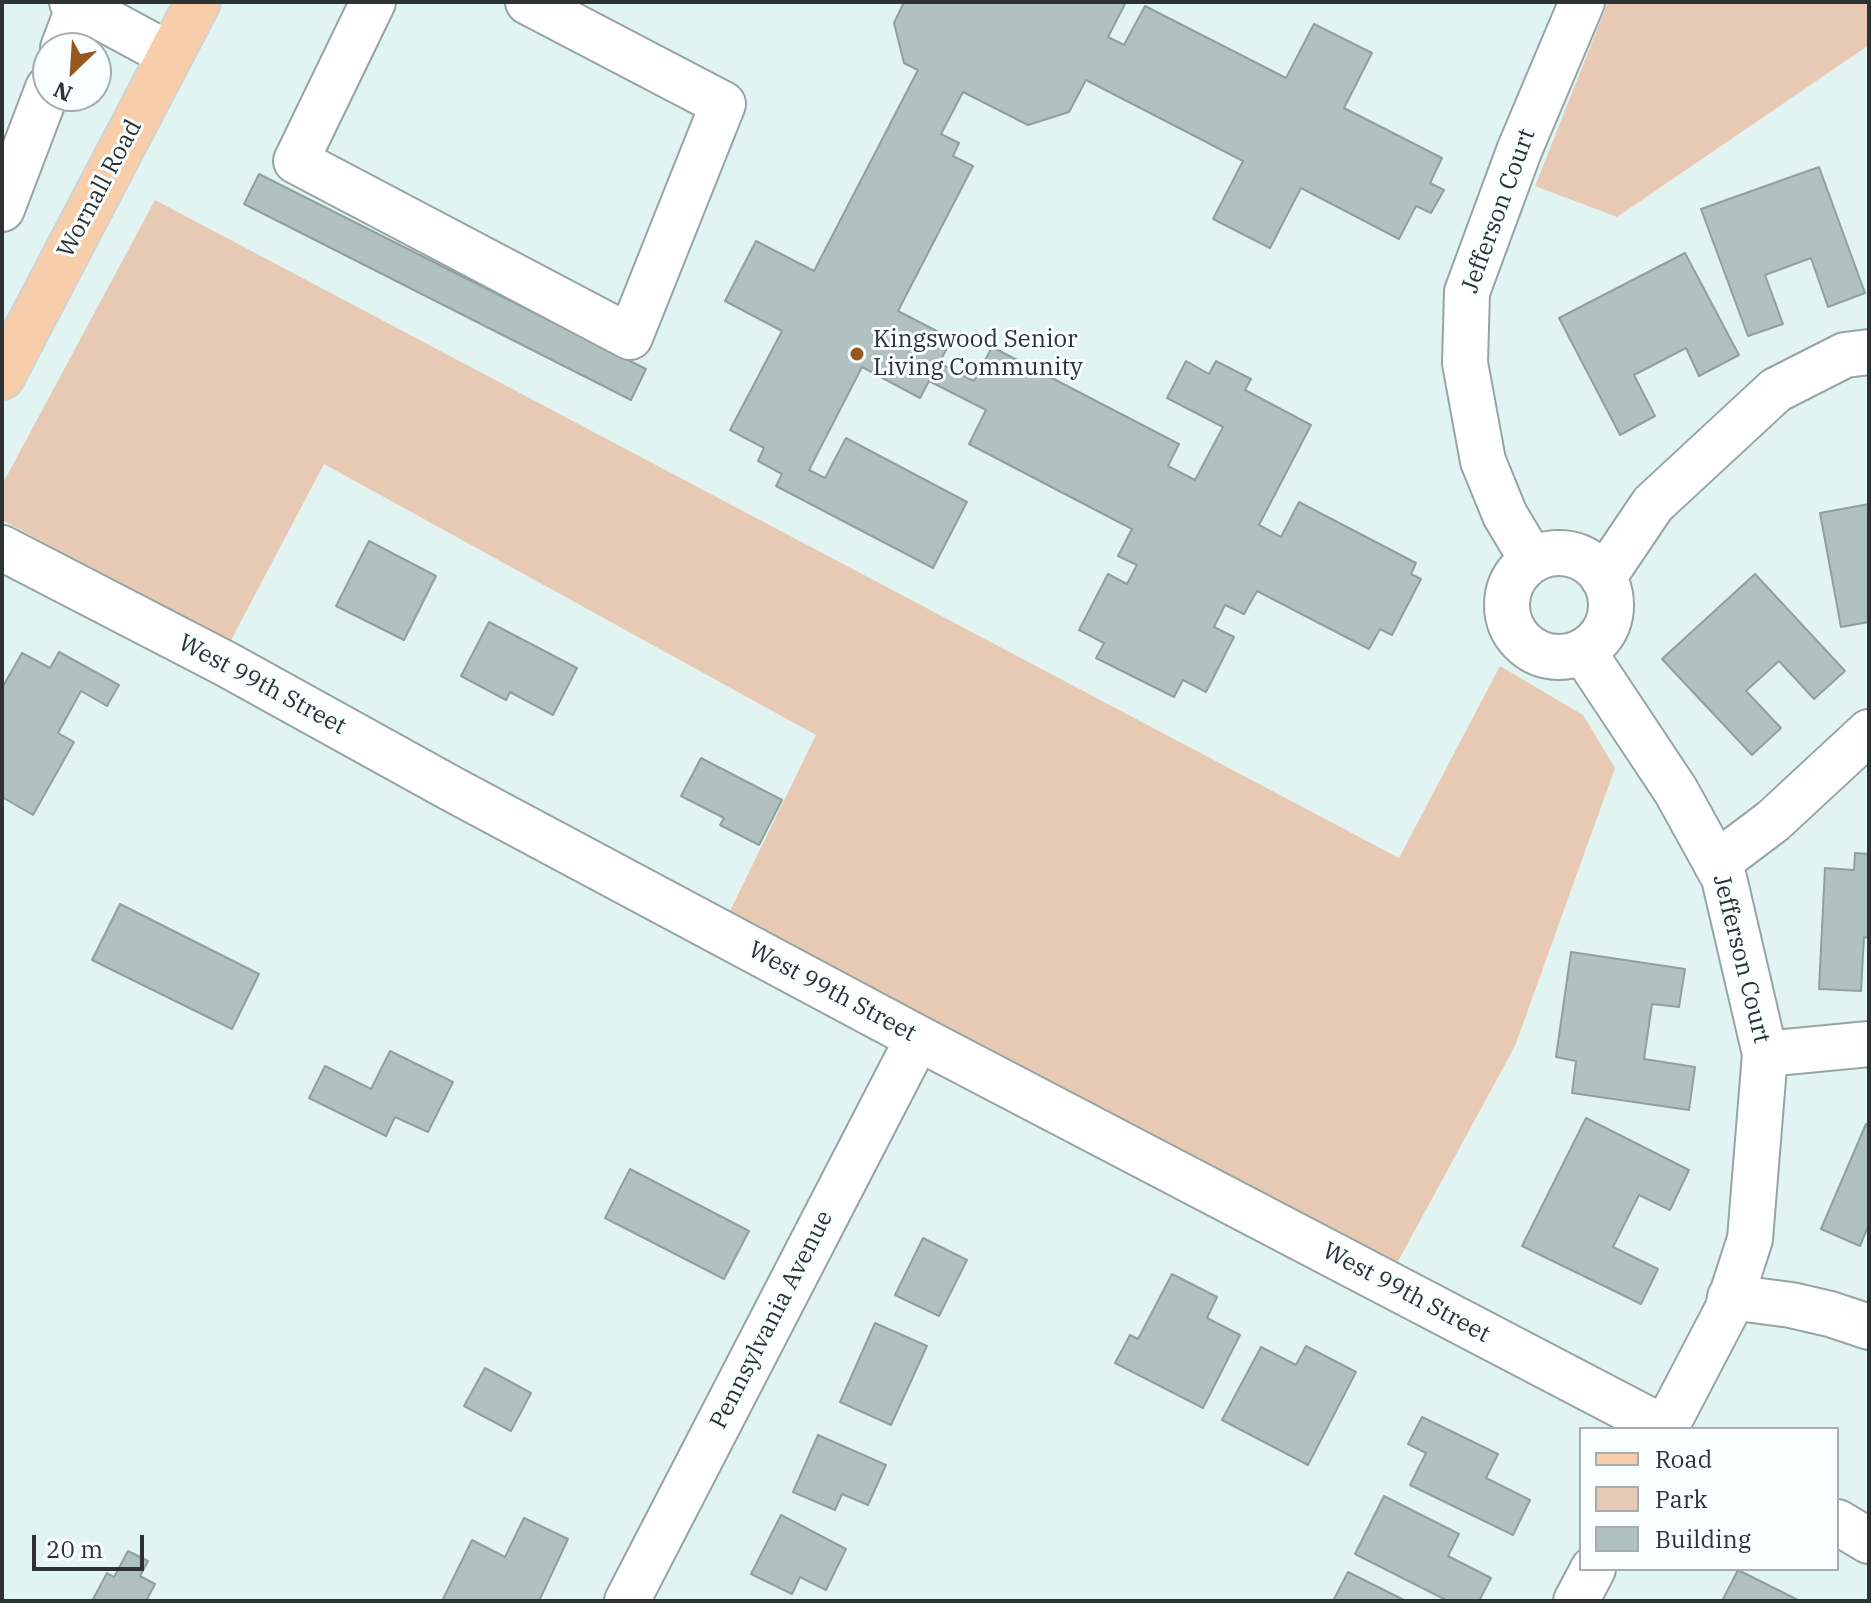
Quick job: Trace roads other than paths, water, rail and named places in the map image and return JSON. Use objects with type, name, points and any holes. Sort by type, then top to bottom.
[{"type":"main road","name":"Wornall Road","points":[[2,377],[198,2]]},
{"type":"street","points":[[373,2],[296,161],[630,337],[723,104],[528,2]]},
{"type":"street","name":"Jefferson Court","points":[[1532,560],[1505,515],[1483,461],[1465,363],[1467,292],[1519,151],[1582,2]]},
{"type":"street","points":[[68,32],[76,4],[170,55]]},
{"type":"street","points":[[2,209],[39,112]]},
{"type":"street","points":[[1603,578],[1653,504],[1776,390],[1845,355],[1869,352]]},
{"type":"street","name":"West 99th Street","points":[[2,548],[226,664],[918,1038],[1661,1427]]},
{"type":"street","points":[[1550,554],[1571,554],[1593,565],[1603,578],[1610,592],[1609,620],[1598,640],[1583,651],[1559,657],[1543,654],[1527,646],[1512,628],[1507,610],[1510,589],[1519,571],[1532,560],[1550,554]]},
{"type":"street","name":"Jefferson Court","points":[[1583,651],[1676,791],[1724,878],[1765,1054],[1750,1239],[1727,1310],[1666,1427]]},
{"type":"street","points":[[1716,864],[1773,821],[1869,732]]},
{"type":"street","name":"Pennsylvania Avenue","points":[[627,1601],[918,1038]]},
{"type":"street","points":[[1765,1054],[1869,1044]]},
{"type":"street","points":[[1730,1297],[1791,1305],[1869,1327]]},
{"type":"street","points":[[1839,1523],[1869,1541]]},
{"type":"street","points":[[1576,1601],[1592,1571]]},
{"type":"place","name":"Kingswood Senior Living Community","points":[[857,354]]}]
